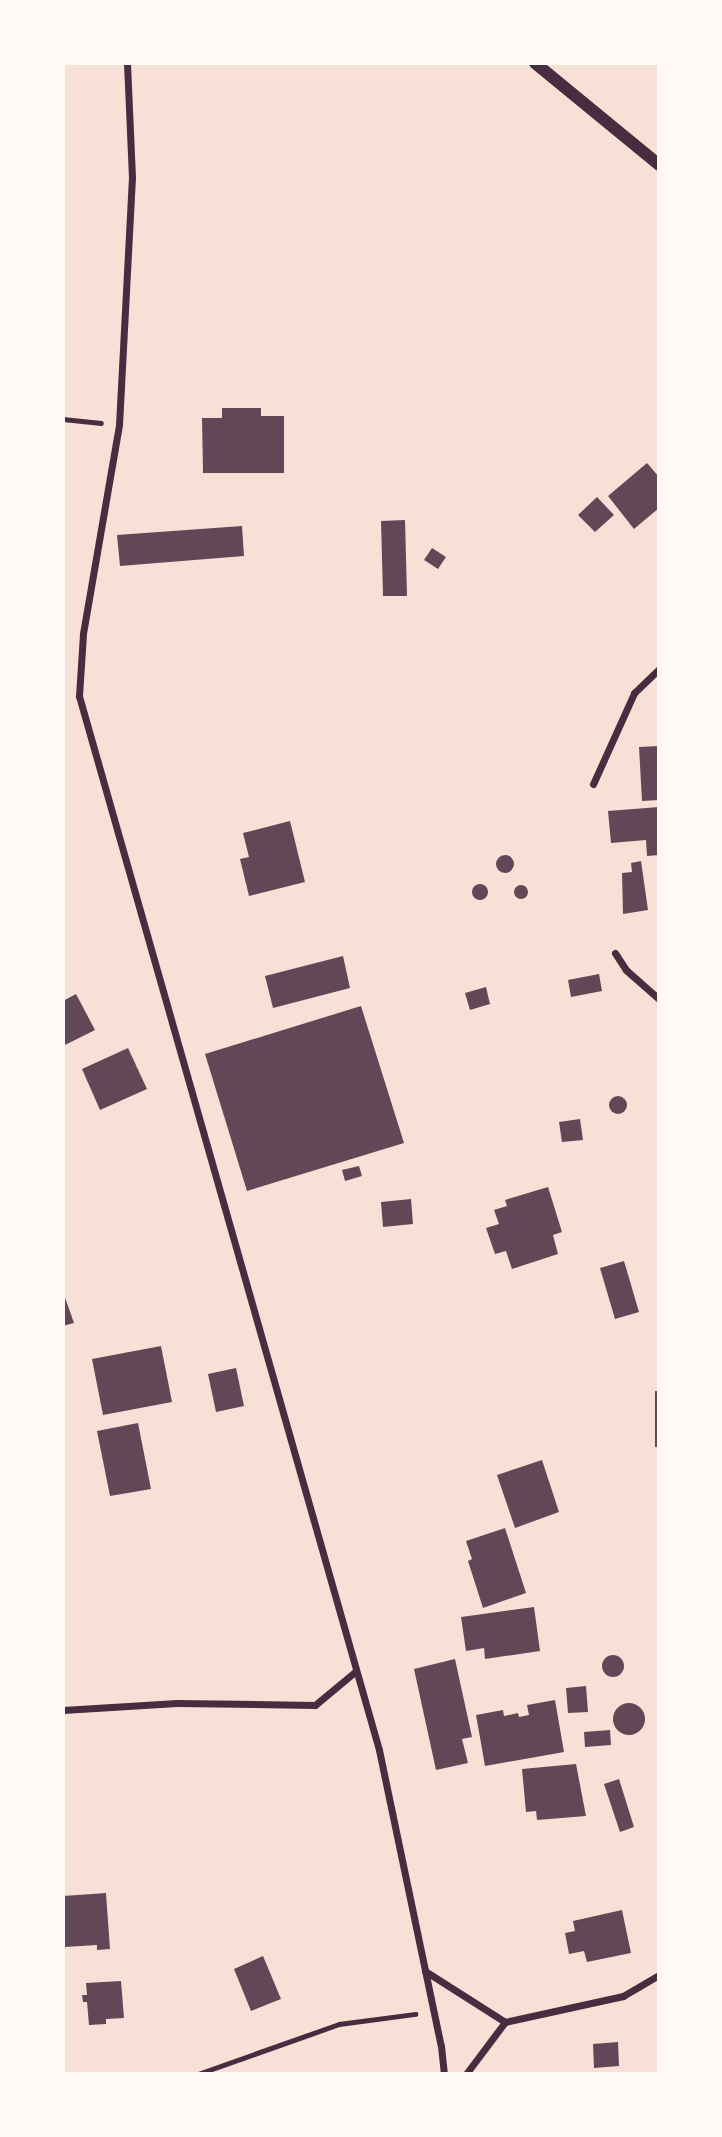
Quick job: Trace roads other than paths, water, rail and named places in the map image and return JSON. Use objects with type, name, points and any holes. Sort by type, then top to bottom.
[{"type":"street","points":[[127,63],[132,177],[119,425],[83,634],[79,696],[379,1750],[444,2074]]},
{"type":"street","points":[[535,63],[659,165]]},
{"type":"street","points":[[593,783],[634,693],[659,669]]},
{"type":"street","points":[[615,953],[626,970],[659,999]]},
{"type":"street","points":[[63,1710],[177,1703],[315,1704],[356,1671]]},
{"type":"street","points":[[425,1971],[506,2022]]},
{"type":"street","points":[[466,2074],[506,2022],[623,1996],[659,1975]]}]
